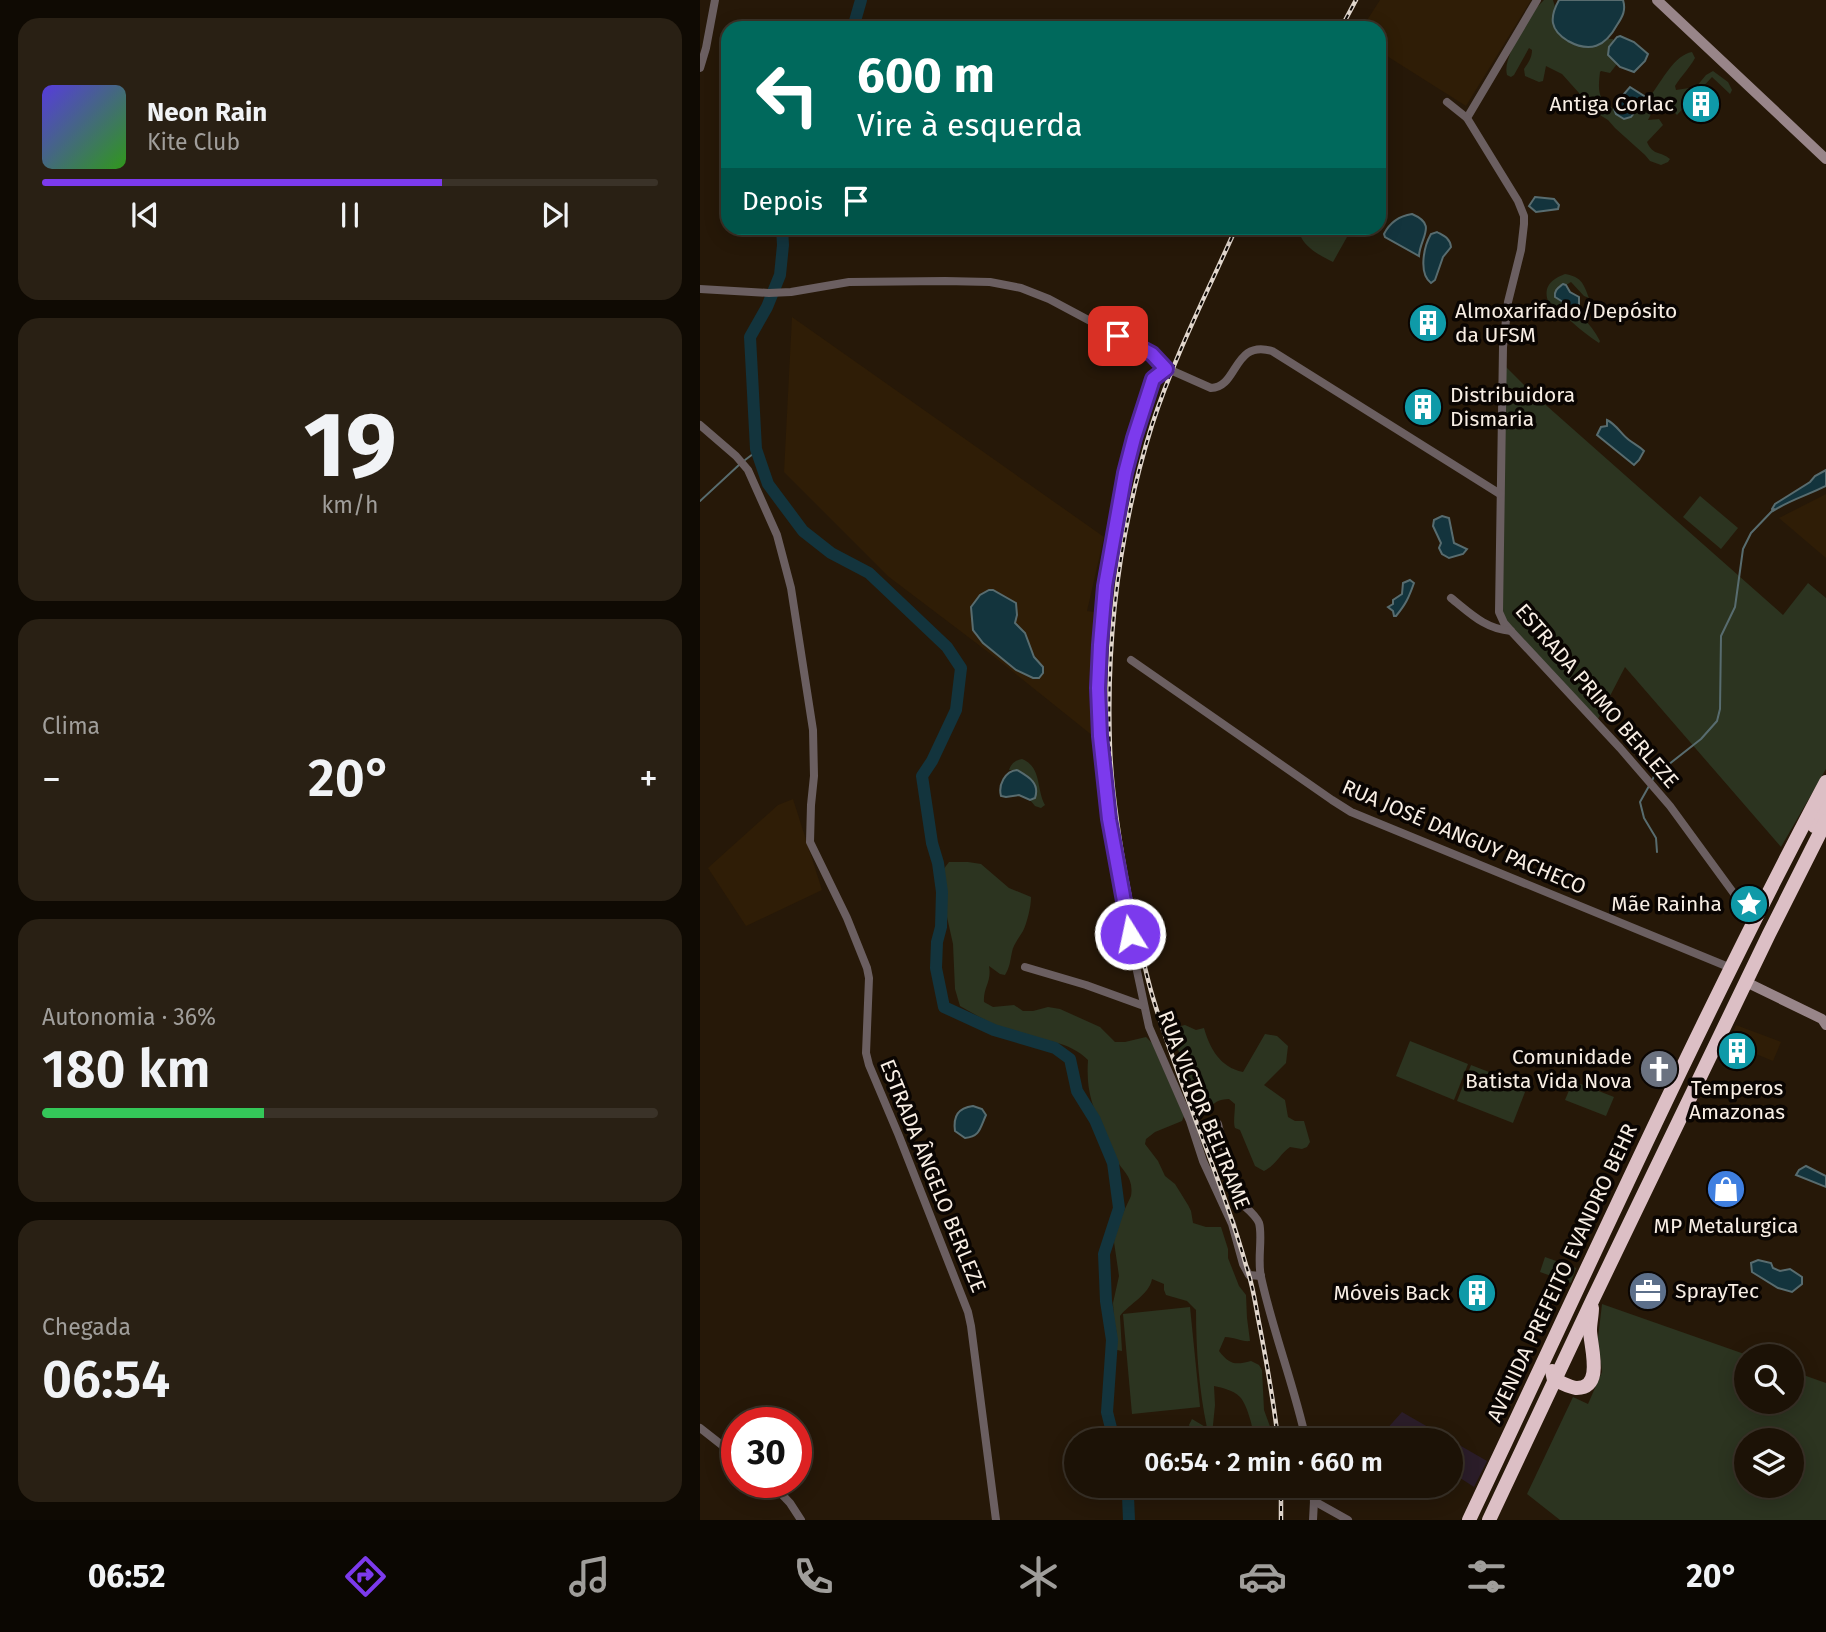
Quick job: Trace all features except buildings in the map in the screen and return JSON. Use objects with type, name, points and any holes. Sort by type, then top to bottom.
[{"type":"highway","name":"AVENIDA PREFEITO EVANDRO BEHR","points":[[1469,1520],[1654,1124],[1826,782]]},
{"type":"highway","points":[[1769,934],[1786,881],[1826,803]]},
{"type":"highway","name":"AVENIDA PREFEITO EVANDRO BEHR","points":[[1489,1520],[1593,1299],[1826,821]]},
{"type":"highway","points":[[1593,1299],[1590,1329],[1595,1369],[1586,1385],[1576,1388],[1555,1380],[1551,1367],[1606,1256],[1624,1191]]},
{"type":"street","points":[[700,68],[715,0]]},
{"type":"street","points":[[1447,102],[1467,117],[1538,0]]},
{"type":"street","points":[[1657,0],[1826,159]]},
{"type":"street","name":"ESTRADA PRIMO BERLEZE","points":[[1467,117],[1512,190],[1524,216],[1521,250],[1508,302],[1503,347],[1499,612],[1511,631],[1670,806],[1754,921]]},
{"type":"street","points":[[700,289],[791,292],[849,282],[990,282],[1021,288],[1049,299],[1152,354],[1166,369],[1215,389],[1223,384],[1245,354],[1258,348],[1272,351],[1500,494]]},
{"type":"street","name":"RUA VICTOR BELTRAME","points":[[1166,369],[1153,379],[1134,438],[1125,473],[1105,586],[1099,667],[1100,736],[1109,819],[1149,1027],[1231,1224],[1243,1264],[1249,1275],[1261,1276],[1303,1428]]},
{"type":"street","name":"ESTRADA ÂNGELO BERLEZE","points":[[700,425],[748,470],[777,535],[791,588],[813,730],[814,776],[810,842],[847,918],[867,968],[869,978],[866,1053],[869,1065],[935,1227],[971,1326],[996,1520]]},
{"type":"street","points":[[1451,598],[1482,623],[1499,630],[1511,631]]},
{"type":"street","name":"RUA JOSÉ DANGUY PACHECO","points":[[1131,660],[1351,811],[1731,968]]},
{"type":"street","points":[[1025,967],[1144,1006]]},
{"type":"street","points":[[1746,982],[1825,1021]]},
{"type":"street","points":[[1218,1124],[1237,1199],[1254,1214],[1260,1226],[1261,1276]]},
{"type":"street","points":[[700,1428],[721,1444]]},
{"type":"street","points":[[785,1498],[802,1520]]},
{"type":"street","points":[[1313,1520],[1314,1498]]},
{"type":"street","points":[[1314,1501],[1348,1520]]},
{"type":"shaded area","points":[[1380,0],[1531,0],[1466,106],[1386,55],[1386,21],[1366,21]]},
{"type":"shaded area","points":[[792,317],[1104,537],[1087,611],[1094,612],[1093,736],[889,577],[784,472]]},
{"type":"shaded area","points":[[1826,494],[1826,558],[1779,518]]},
{"type":"shaded area","points":[[793,799],[822,890],[746,926],[708,868],[778,805]]},
{"type":"shaded area","points":[[1736,1025],[1781,1042],[1773,1061],[1729,1043]]},
{"type":"shaded area","points":[[1402,1412],[1430,1428],[1388,1428]]},
{"type":"shaded area","points":[[1463,1447],[1487,1461],[1474,1487],[1463,1480]]},
{"type":"green space","points":[[1544,0],[1553,0],[1553,15],[1602,43],[1613,39],[1608,55],[1617,64],[1610,73],[1600,72],[1599,91],[1604,101],[1624,119],[1651,95],[1674,63],[1692,52],[1695,58],[1675,86],[1676,90],[1696,87],[1713,71],[1728,82],[1732,90],[1730,94],[1712,77],[1677,115],[1662,99],[1656,104],[1648,120],[1659,119],[1663,125],[1647,142],[1655,151],[1670,159],[1661,165],[1650,161],[1608,120],[1587,107],[1562,74],[1546,66],[1543,81],[1525,76],[1524,69],[1532,53],[1529,48],[1514,75],[1507,75],[1506,68],[1512,50],[1537,7]]},
{"type":"green space","points":[[1300,235],[1348,235],[1333,262],[1316,253]]},
{"type":"green space","points":[[1565,274],[1581,281],[1589,298],[1571,282],[1563,284],[1560,301],[1588,323],[1599,343],[1548,301],[1548,287],[1556,278]]},
{"type":"green space","points":[[1506,367],[1783,615],[1808,583],[1826,598],[1826,769],[1781,847],[1625,667],[1597,721],[1509,624],[1502,612]]},
{"type":"green space","points":[[1700,496],[1738,528],[1721,549],[1683,517]]},
{"type":"green space","points":[[1022,759],[1033,767],[1036,773],[1045,805],[1041,808],[1030,800],[1035,798],[1017,770],[1009,770],[1017,760]]},
{"type":"green space","points":[[949,862],[981,864],[1009,888],[1031,897],[1026,924],[1014,947],[1005,975],[989,966],[984,1002],[993,1007],[1014,1005],[1023,1011],[1048,1007],[1060,1009],[1100,1027],[1115,1042],[1146,1037],[1152,1043],[1184,1116],[1182,1121],[1155,1132],[1146,1139],[1145,1144],[1188,1205],[1193,1223],[1206,1227],[1221,1227],[1228,1258],[1239,1286],[1246,1295],[1250,1341],[1225,1337],[1219,1351],[1230,1361],[1251,1361],[1259,1365],[1262,1370],[1264,1410],[1271,1428],[1253,1428],[1243,1400],[1231,1391],[1214,1386],[1213,1428],[1207,1428],[1199,1369],[1196,1310],[1187,1301],[1166,1295],[1164,1284],[1152,1279],[1143,1294],[1120,1316],[1122,1351],[1117,1350],[1113,1303],[1119,1276],[1114,1242],[1117,1226],[1132,1189],[1129,1179],[1112,1152],[1093,1106],[1088,1081],[1088,1060],[1058,1043],[999,1028],[960,1006],[955,989],[953,944],[947,917],[943,870]]},
{"type":"green space","points":[[1185,1025],[1196,1030],[1204,1028],[1217,1056],[1228,1066],[1243,1072],[1265,1034],[1277,1036],[1288,1046],[1286,1063],[1264,1085],[1285,1100],[1288,1117],[1295,1121],[1304,1121],[1310,1142],[1307,1147],[1290,1147],[1264,1171],[1255,1166],[1240,1130],[1235,1128],[1235,1104],[1225,1099],[1214,1103],[1208,1112],[1201,1108],[1175,1042],[1175,1030]]},
{"type":"green space","points":[[1410,1041],[1468,1064],[1454,1100],[1396,1076]]},
{"type":"green space","points":[[1471,1065],[1527,1087],[1513,1123],[1457,1101]]},
{"type":"green space","points":[[1573,1081],[1614,1097],[1606,1116],[1565,1100]]},
{"type":"green space","points":[[1545,1257],[1576,1268],[1571,1283],[1540,1272]]},
{"type":"green space","points":[[1602,1304],[1734,1350],[1734,1414],[1804,1414],[1804,1375],[1826,1383],[1826,1520],[1560,1520],[1527,1494],[1573,1397],[1588,1404],[1602,1372],[1598,1338]]},
{"type":"green space","points":[[1190,1307],[1200,1407],[1132,1414],[1123,1314]]},
{"type":"green space","points":[[1192,1419],[1207,1428],[1191,1428],[1189,1425]]},
{"type":"water","points":[[1559,0],[1623,0],[1624,10],[1621,19],[1602,43],[1583,47],[1562,37],[1555,28],[1553,18]]},
{"type":"water","points":[[1620,36],[1634,42],[1648,54],[1634,72],[1620,67],[1608,55],[1609,47]]},
{"type":"water","points":[[1630,87],[1645,99],[1631,117],[1624,119],[1616,114],[1614,109]]},
{"type":"water","points":[[1535,197],[1554,199],[1559,205],[1558,209],[1536,212],[1529,206]]},
{"type":"water","points":[[1412,214],[1420,218],[1426,227],[1419,256],[1385,237],[1389,226],[1403,216]]},
{"type":"water","points":[[1437,232],[1448,239],[1451,247],[1443,257],[1435,280],[1431,283],[1423,266],[1426,245],[1431,234]]},
{"type":"water","points":[[1563,284],[1579,297],[1579,312],[1555,297],[1556,291]]},
{"type":"water","points":[[1607,420],[1644,451],[1634,465],[1597,435],[1601,427],[1607,426]]},
{"type":"water","points":[[1826,470],[1826,486],[1773,511],[1775,504]]},
{"type":"water","points":[[1442,516],[1449,518],[1454,543],[1467,549],[1463,554],[1449,558],[1442,554],[1439,548],[1441,543],[1433,526],[1434,520]]},
{"type":"water","points":[[1410,580],[1414,583],[1409,596],[1394,616],[1388,607],[1402,594],[1403,583]]},
{"type":"water","points":[[989,590],[1016,603],[1015,623],[1025,633],[1034,657],[1043,667],[1039,678],[1016,670],[983,643],[973,630],[971,607],[980,595]]},
{"type":"water","points":[[1017,770],[1035,784],[1035,798],[1030,800],[1019,795],[1001,796],[1003,779]]},
{"type":"water","points":[[973,1106],[982,1109],[986,1115],[977,1134],[965,1138],[955,1131],[956,1117],[960,1111]]},
{"type":"water","points":[[1806,1166],[1826,1176],[1826,1187],[1796,1175]]},
{"type":"water","points":[[1758,1260],[1771,1263],[1773,1268],[1780,1271],[1790,1269],[1802,1277],[1802,1284],[1792,1292],[1778,1288],[1752,1272],[1751,1263]]},
{"type":"waterway","points":[[855,21],[861,0]]},
{"type":"waterway","points":[[782,235],[780,275],[767,307],[750,337],[756,449],[768,484],[803,531],[831,553],[869,573],[947,647],[961,668],[956,710],[922,776],[942,892],[936,968],[944,1007],[994,1030],[1055,1048],[1070,1059],[1077,1091],[1095,1120],[1113,1163],[1119,1208],[1104,1254],[1106,1301],[1112,1340],[1107,1412],[1111,1428]]},
{"type":"waterway","points":[[745,460],[756,449]]},
{"type":"waterway","points":[[700,501],[740,464]]},
{"type":"waterway","points":[[1652,781],[1654,776],[1701,739],[1717,721],[1720,709],[1721,636],[1735,607],[1743,549],[1751,533],[1774,509]]},
{"type":"waterway","points":[[1649,786],[1640,802],[1644,818],[1656,838],[1657,852]]},
{"type":"waterway","points":[[1128,1498],[1129,1520]]},
{"type":"railway","points":[[1345,21],[1356,0]]},
{"type":"railway","points":[[1233,235],[1170,375],[1152,425],[1131,505],[1113,626],[1110,749],[1120,839],[1146,972],[1164,1033],[1238,1237],[1255,1300],[1276,1428]]},
{"type":"railway","points":[[1281,1498],[1281,1520]]},
{"type":"place","name":"Antiga Corlac","points":[[1701,104]]},
{"type":"place","name":"Almoxarifado/Depósito da UFSM","points":[[1428,323]]},
{"type":"place","name":"Distribuidora Dismaria","points":[[1423,407]]},
{"type":"place","name":"Mãe Rainha","points":[[1749,904]]},
{"type":"place","name":"Temperos Amazonas","points":[[1737,1051]]},
{"type":"place","name":"Comunidade Batista Vida Nova","points":[[1659,1069]]},
{"type":"place","name":"MP Metalurgica","points":[[1726,1189]]},
{"type":"place","name":"SprayTec","points":[[1648,1291]]},
{"type":"place","name":"Móveis Back","points":[[1477,1293]]},
{"type":"route","points":[[1118,336],[1152,354],[1166,369],[1153,379],[1125,473],[1105,586],[1100,645],[1100,736],[1109,819],[1130,934]]}]
